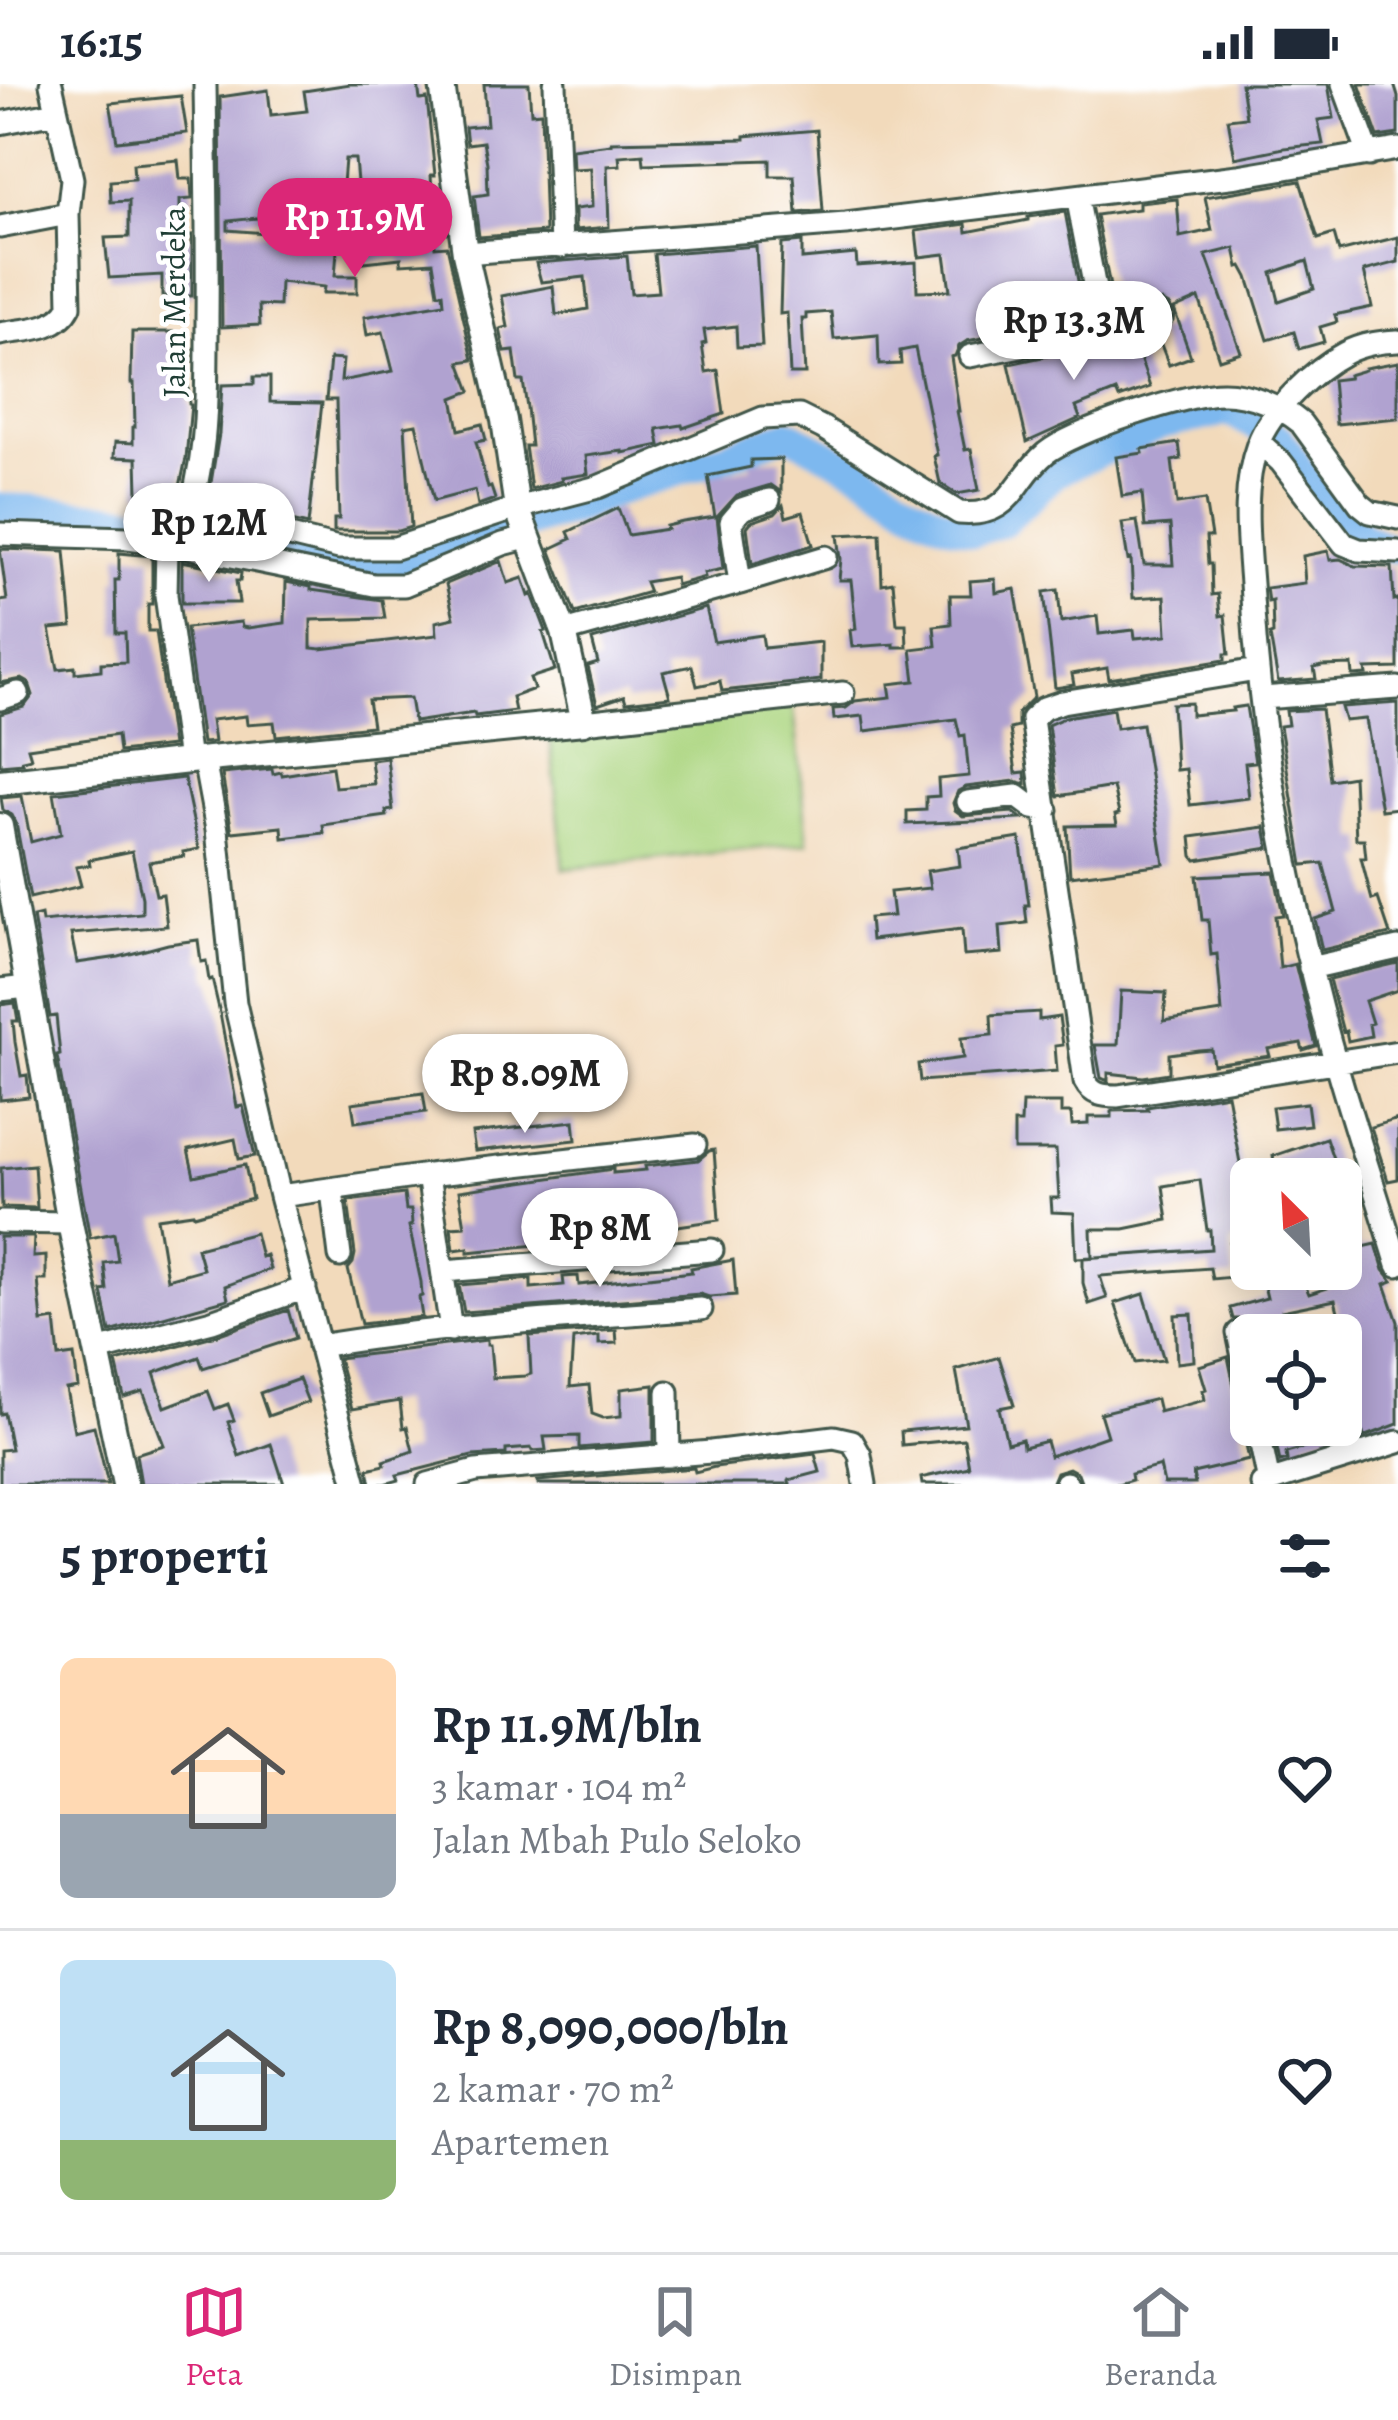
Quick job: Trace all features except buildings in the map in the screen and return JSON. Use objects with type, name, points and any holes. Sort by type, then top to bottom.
[{"type":"street","points":[[0,334],[54,323],[70,306],[72,179],[51,84]]},
{"type":"street","name":"Jalan Merdeka","points":[[205,84],[206,435],[166,596],[196,760],[217,830],[235,1003],[356,1484]]},
{"type":"street","points":[[442,84],[465,254],[504,420],[521,523],[564,632],[584,722]]},
{"type":"street","points":[[555,84],[561,247]]},
{"type":"street","points":[[1342,84],[1369,154]]},
{"type":"street","points":[[0,123],[56,112]]},
{"type":"street","points":[[465,254],[846,224],[1238,176],[1398,148]]},
{"type":"street","points":[[1077,196],[1103,330]]},
{"type":"street","points":[[0,227],[68,214]]},
{"type":"street","points":[[970,356],[1159,316]]},
{"type":"street","points":[[1398,341],[1369,343],[1343,354],[1300,387],[1260,440],[1248,497],[1257,670],[1280,821],[1310,968],[1398,1265]]},
{"type":"street","points":[[181,532],[328,576],[393,586],[482,553],[521,523],[598,487],[736,427],[783,415],[800,416],[959,513],[974,514],[988,512],[1010,498],[1049,451],[1074,438],[1156,407],[1217,393],[1237,394],[1301,423],[1360,504],[1370,512],[1398,518]]},
{"type":"street","points":[[1260,440],[1344,544],[1359,550],[1398,552]]},
{"type":"street","points":[[740,583],[731,522],[742,509],[769,500]]},
{"type":"street","points":[[0,534],[128,538],[181,532],[376,550],[521,523]]},
{"type":"street","points":[[564,632],[826,557]]},
{"type":"street","points":[[1257,670],[1062,702],[1036,712],[1032,719],[1085,1081],[1097,1094],[1118,1096],[1398,1052]]},
{"type":"street","points":[[1262,698],[1398,688]]},
{"type":"street","points":[[0,782],[843,693]]},
{"type":"street","points":[[968,802],[1017,796],[1034,808],[1047,810]]},
{"type":"street","points":[[0,826],[70,1223],[125,1484]]},
{"type":"street","points":[[1310,968],[1398,949]]},
{"type":"street","points":[[0,990],[27,988]]},
{"type":"street","points":[[280,1196],[695,1145]]},
{"type":"street","points":[[428,1175],[451,1330]]},
{"type":"street","points":[[332,1191],[340,1256]]},
{"type":"street","points":[[0,1222],[70,1223]]},
{"type":"street","points":[[444,1271],[712,1250]]},
{"type":"street","points":[[97,1351],[212,1321],[305,1288]]},
{"type":"street","points":[[319,1346],[701,1309]]},
{"type":"street","points":[[668,1393],[669,1456]]},
{"type":"street","points":[[428,1484],[476,1471],[579,1473],[669,1456],[846,1438],[858,1448],[865,1484]]},
{"type":"street","points":[[1260,1446],[1265,1483],[1398,1442]]},
{"type":"green space","points":[[793,700],[808,843],[564,869],[549,726]]},
{"type":"waterway","points":[[0,508],[137,520],[192,537],[332,566],[387,568],[572,510],[788,433],[865,474],[912,507],[976,531],[1003,522],[1056,472],[1161,425],[1228,411],[1280,439],[1309,483],[1361,536],[1398,548]]}]
